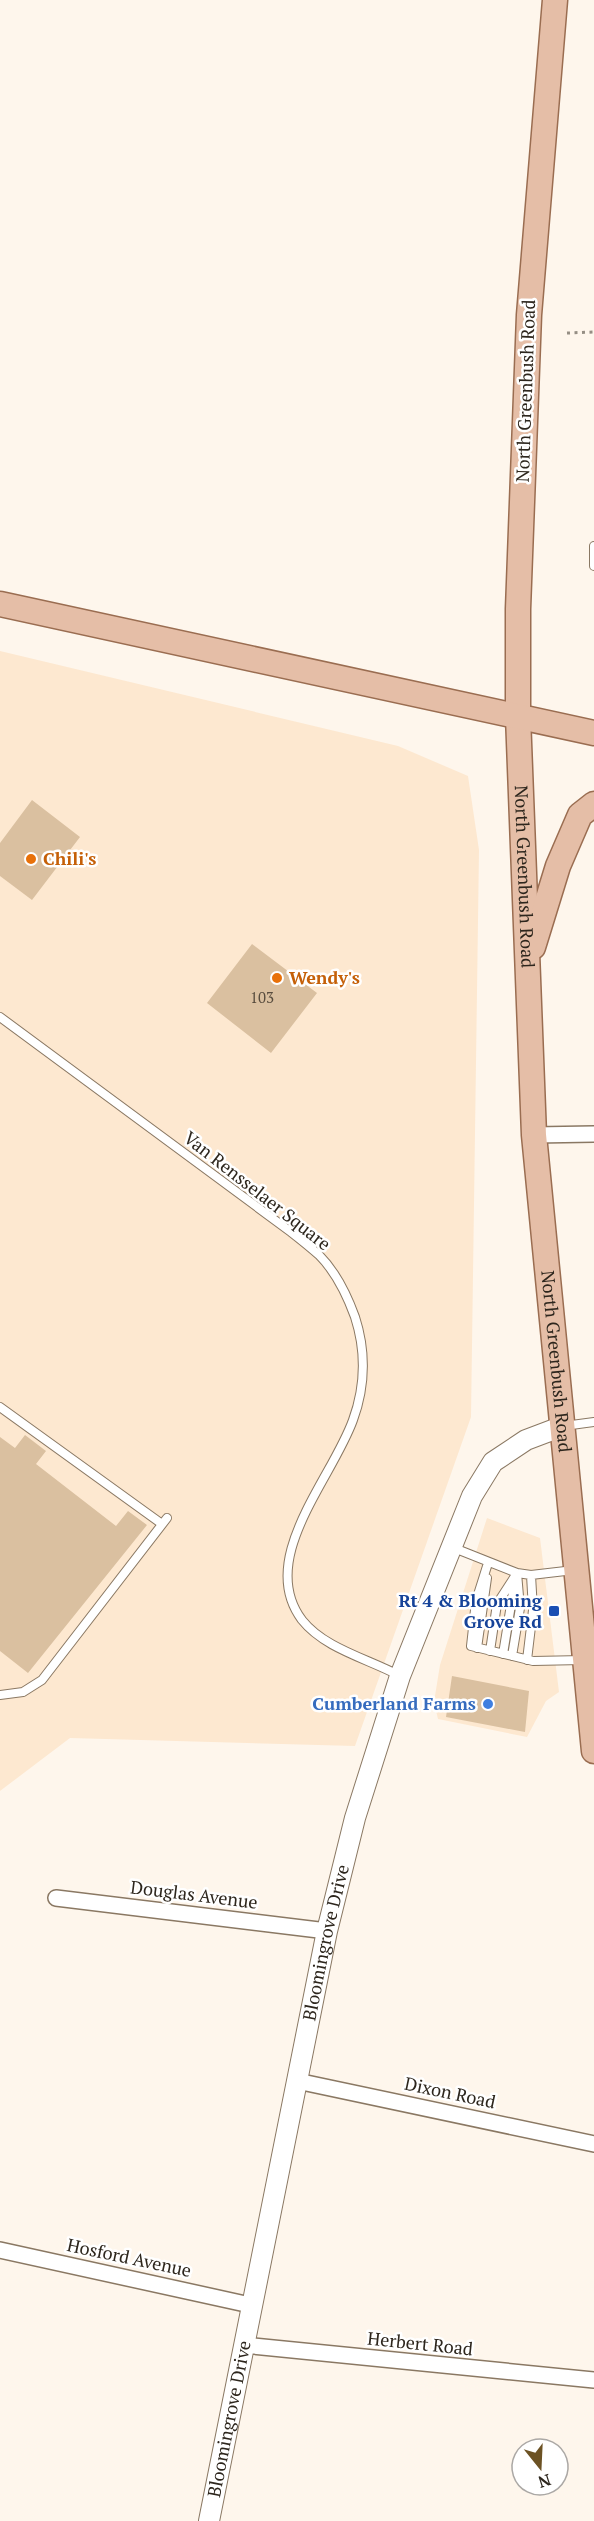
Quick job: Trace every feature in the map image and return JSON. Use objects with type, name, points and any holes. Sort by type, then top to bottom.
[{"type":"main road","name":"North Greenbush Road","points":[[555,0],[529,315],[518,609],[518,716],[534,1135],[594,1751]]},
{"type":"main road","points":[[0,604],[594,733]]},
{"type":"main road","points":[[527,970],[558,866],[580,815],[594,804]]},
{"type":"street","points":[[534,1135],[594,1134]]},
{"type":"street","name":"Bloomingrove Drive","points":[[209,2521],[250,2305],[327,1930],[355,1818],[400,1676],[472,1496],[493,1462],[526,1440],[563,1426]]},
{"type":"street","name":"Douglas Avenue","points":[[56,1898],[327,1930]]},
{"type":"street","name":"Dixon Road","points":[[297,2081],[594,2144]]},
{"type":"street","name":"Hosford Avenue","points":[[0,2250],[250,2305]]},
{"type":"street","name":"Herbert Road","points":[[243,2345],[594,2380]]},
{"type":"lane","points":[[594,546],[594,566]]},
{"type":"lane","name":"Van Rensselaer Square","points":[[0,1017],[291,1232],[320,1256],[336,1276],[349,1300],[358,1332],[363,1373],[360,1396],[344,1441],[290,1548],[288,1588],[293,1606],[303,1622],[318,1635],[400,1676]]},
{"type":"lane","points":[[0,1407],[165,1521],[42,1680],[23,1692],[0,1695]]},
{"type":"lane","points":[[563,1426],[594,1422]]},
{"type":"lane","points":[[452,1547],[517,1573],[531,1575],[576,1570]]},
{"type":"lane","points":[[488,1563],[476,1600],[471,1646],[527,1660],[584,1660]]},
{"type":"lane","points":[[489,1651],[496,1604],[517,1573]]},
{"type":"lane","points":[[503,1654],[517,1573]]},
{"type":"lane","points":[[513,1656],[520,1608],[517,1573]]},
{"type":"lane","points":[[527,1660],[533,1610],[531,1575]]},
{"type":"path","points":[[567,333],[594,332]]},
{"type":"shaded area","points":[[0,651],[398,746],[468,776],[479,850],[471,1417],[355,1746],[70,1738],[0,1791]]},
{"type":"shaded area","points":[[487,1518],[540,1538],[559,1692],[546,1701],[527,1737],[438,1719],[434,1702],[440,1665]]},
{"type":"building","name":"Chili's","points":[[32,800],[80,837],[32,900],[0,876],[0,843]]},
{"type":"building","points":[[252,944],[317,993],[271,1053],[207,1003]]},
{"type":"building","points":[[25,1435],[46,1451],[36,1464],[116,1526],[128,1511],[147,1525],[28,1673],[0,1651],[0,1437],[15,1448]]},
{"type":"building","name":"Cumberland Farms","points":[[452,1676],[529,1691],[525,1732],[446,1717]]},
{"type":"place","name":"Chili's","points":[[31,859]]},
{"type":"place","name":"Wendy's","points":[[277,978]]},
{"type":"place","name":"Rt 4 & Blooming Grove Rd","points":[[554,1611]]},
{"type":"place","name":"Cumberland Farms","points":[[488,1704]]}]
